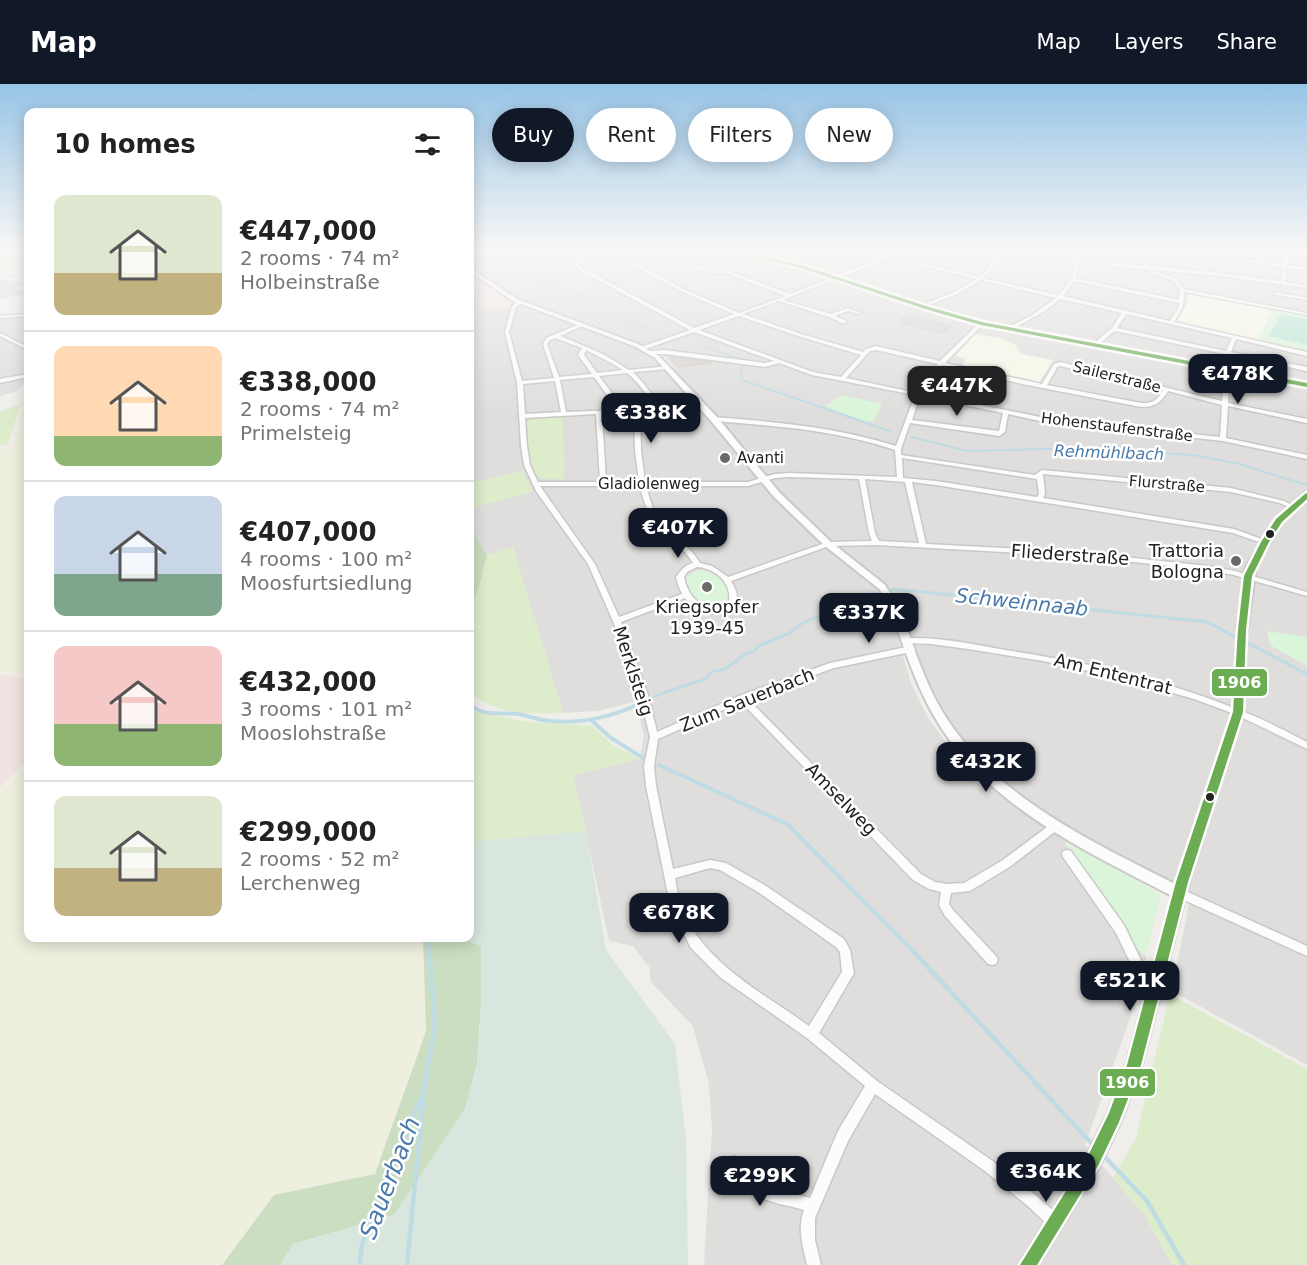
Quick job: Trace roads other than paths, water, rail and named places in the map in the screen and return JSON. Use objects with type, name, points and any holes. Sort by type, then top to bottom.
[{"type":"street","name":"Merklsteig","points":[[517,304],[514,306],[507,332],[520,383],[525,455],[535,484],[588,558],[617,621],[644,695],[654,737],[649,766],[651,786],[676,909],[695,944],[725,974],[811,1034],[873,1085]]},
{"type":"street","points":[[526,304],[643,348],[667,367],[714,419],[763,480],[828,544],[881,586],[892,601],[929,697],[954,739],[990,777],[1054,827],[1179,893],[1307,951]]},
{"type":"street","name":"Hohenstaufenstraße","points":[[644,304],[692,330],[779,362],[842,380],[1006,412],[1097,426],[1223,439],[1307,457]]},
{"type":"street","points":[[713,304],[785,332],[864,354]]},
{"type":"street","points":[[643,348],[767,304]]},
{"type":"street","points":[[792,304],[844,322]]},
{"type":"street","points":[[913,304],[981,323],[1307,385]]},
{"type":"street","points":[[921,307],[928,304]]},
{"type":"street","points":[[1009,328],[1041,313],[1051,304]]},
{"type":"street","points":[[1093,304],[1307,354]]},
{"type":"street","points":[[1172,321],[1181,304]]},
{"type":"street","points":[[1259,304],[1307,314]]},
{"type":"street","points":[[840,306],[859,313]]},
{"type":"street","points":[[831,316],[848,309]]},
{"type":"street","points":[[1094,345],[1114,329],[1125,311]]},
{"type":"street","points":[[0,317],[24,315]]},
{"type":"street","points":[[923,545],[898,453],[918,395],[936,369],[981,323]]},
{"type":"street","points":[[564,414],[557,379],[546,344],[548,339],[580,325]]},
{"type":"street","points":[[1114,329],[1307,369]]},
{"type":"street","points":[[0,334],[24,347]]},
{"type":"street","points":[[556,336],[605,356],[629,371],[658,410]]},
{"type":"street","points":[[1223,439],[1227,404],[1228,353],[1235,337]]},
{"type":"street","points":[[585,348],[581,355],[622,411]]},
{"type":"street","points":[[842,380],[871,348],[1044,386],[1153,406],[1158,404],[1166,390]]},
{"type":"street","points":[[651,353],[665,351],[765,365],[779,362]]},
{"type":"street","name":"Sailerstraße","points":[[1044,386],[1056,365],[1060,364],[1307,421]]},
{"type":"street","points":[[520,383],[667,367]]},
{"type":"street","points":[[0,381],[24,377]]},
{"type":"street","points":[[524,416],[703,407]]},
{"type":"street","points":[[638,411],[640,478],[654,516],[697,564],[716,570],[727,580],[734,590],[735,600],[730,609],[723,612],[705,610],[686,595],[680,585],[680,577],[690,566],[697,564]]},
{"type":"street","points":[[599,412],[603,484]]},
{"type":"street","points":[[908,421],[999,434],[1002,432],[1006,412]]},
{"type":"street","name":"Flurstraße","points":[[714,419],[847,435],[898,453],[1036,477],[1040,473],[1051,472],[1231,490],[1282,501],[1293,507]]},
{"type":"street","points":[[1039,500],[1042,494],[1040,473]]},
{"type":"street","name":"Gladiolenweg","points":[[535,484],[748,484],[789,475],[904,480],[1234,531],[1265,542]]},
{"type":"street","points":[[862,478],[872,533],[876,543]]},
{"type":"street","points":[[1029,1265],[1094,1159],[1134,1065],[1179,893],[1238,712],[1242,630],[1248,576],[1265,542],[1279,521],[1307,495]]},
{"type":"street","name":"Fliederstraße","points":[[727,580],[828,544],[876,543],[1078,554],[1208,568],[1248,576],[1307,594]]},
{"type":"street","points":[[617,621],[686,595]]},
{"type":"street","name":"Zum Sauerbach","points":[[654,737],[742,698],[833,664],[909,645]]},
{"type":"street","name":"Am Ententrat","points":[[909,645],[957,645],[1072,662],[1159,684],[1238,712],[1307,746]]},
{"type":"street","name":"Amselweg","points":[[742,698],[917,878],[933,886],[947,889]]},
{"type":"street","points":[[992,960],[949,913],[944,905],[947,889],[966,888],[1006,863],[1054,827]]},
{"type":"street","points":[[1067,854],[1120,929],[1151,993]]},
{"type":"street","points":[[669,875],[710,864],[722,866],[840,943],[849,963],[848,973],[811,1034]]},
{"type":"street","points":[[812,1263],[808,1218],[843,1136],[873,1085],[958,1142],[1032,1200],[1055,1222]]},
{"type":"street","points":[[735,1163],[748,1179],[764,1192],[813,1206]]},
{"type":"waterway","name":"Rehmühlbach","points":[[605,304],[622,320],[663,334]]},
{"type":"waterway","name":"Rehmühlbach","points":[[698,345],[740,359]]},
{"type":"waterway","name":"Rehmühlbach","points":[[741,367],[742,380],[890,431]]},
{"type":"waterway","name":"Rehmühlbach","points":[[911,437],[967,451],[1081,448],[1193,455],[1240,464],[1306,485]]},
{"type":"waterway","name":"Schweinnaab","points":[[634,706],[663,693],[705,679],[713,671],[725,669],[747,653],[754,651],[758,646],[790,633],[799,625],[821,615],[840,602],[895,589],[1207,622],[1307,674]]},
{"type":"waterway","name":"Schweinnaab","points":[[474,708],[488,713],[519,714],[542,720],[566,722],[603,717],[637,705]]},
{"type":"waterway","points":[[591,720],[611,738],[643,758]]},
{"type":"waterway","points":[[659,765],[787,824],[913,951]]},
{"type":"waterway","name":"Sauerbach","points":[[428,942],[429,951]]},
{"type":"waterway","name":"Sauerbach","points":[[407,1265],[424,1091],[435,1023],[429,950]]},
{"type":"waterway","points":[[912,950],[1095,1147]]},
{"type":"waterway","name":"Sauerbach","points":[[360,1265],[362,1244],[422,1095]]},
{"type":"waterway","points":[[1102,1154],[1147,1201],[1184,1265]]},
{"type":"place","name":"Avanti","points":[[725,458]]},
{"type":"place","name":"Trattoria Bologna","points":[[1236,561]]},
{"type":"place","name":"Kriegsopfer 1939-45","points":[[707,587]]}]
